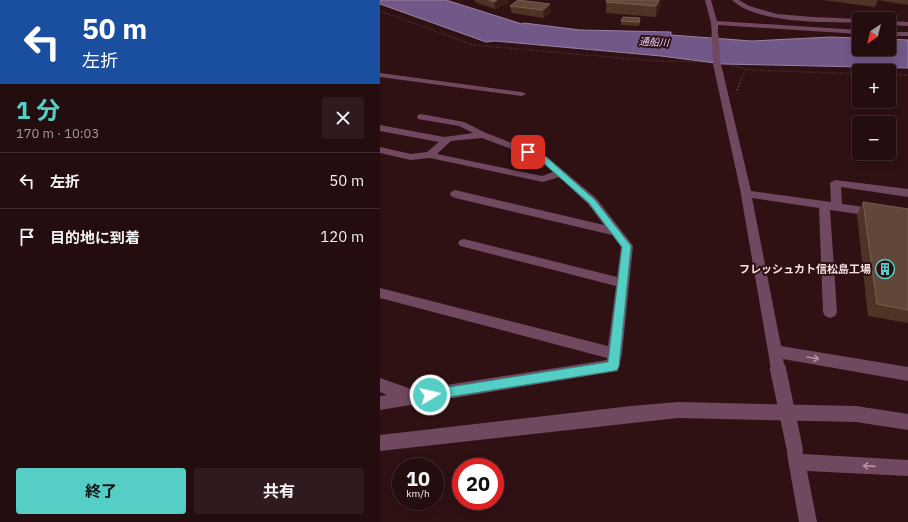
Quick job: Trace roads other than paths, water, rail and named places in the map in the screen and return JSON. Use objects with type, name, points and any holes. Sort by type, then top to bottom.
[{"type":"street","points":[[708,0],[714,23],[714,63],[746,194],[808,522]]},
{"type":"street","points":[[735,0],[740,4],[766,13],[791,17],[852,21]]},
{"type":"street","points":[[714,23],[852,32]]},
{"type":"street","points":[[896,23],[908,24]]},
{"type":"street","points":[[896,34],[908,34]]},
{"type":"street","points":[[380,75],[522,94]]},
{"type":"street","points":[[380,403],[613,366],[627,246],[592,202],[543,158],[483,135],[461,124],[421,117]]},
{"type":"street","points":[[380,128],[445,140]]},
{"type":"street","points":[[430,155],[448,138],[483,135]]},
{"type":"street","points":[[380,150],[411,157],[430,155],[543,179],[560,173]]},
{"type":"street","points":[[837,207],[834,183],[908,193]]},
{"type":"street","points":[[455,194],[614,231]]},
{"type":"street","points":[[746,194],[908,218]]},
{"type":"street","points":[[824,205],[830,312]]},
{"type":"street","points":[[464,243],[623,283]]},
{"type":"street","points":[[380,293],[614,354]]},
{"type":"street","points":[[775,351],[908,374]]},
{"type":"street","points":[[380,385],[415,397]]},
{"type":"street","points":[[380,443],[678,410],[856,414],[908,422]]},
{"type":"street","points":[[796,456],[908,468]]},
{"type":"water","name":"通船川","points":[[380,0],[446,0],[522,24],[524,23],[580,30],[671,32],[671,35],[752,41],[830,37],[852,38],[852,56],[896,56],[896,39],[908,40],[908,68],[896,68],[896,64],[852,64],[852,67],[723,64],[661,56],[495,41],[486,42],[380,4]]},
{"type":"place","name":"フレッシュカト信松島工場","points":[[885,269]]}]
